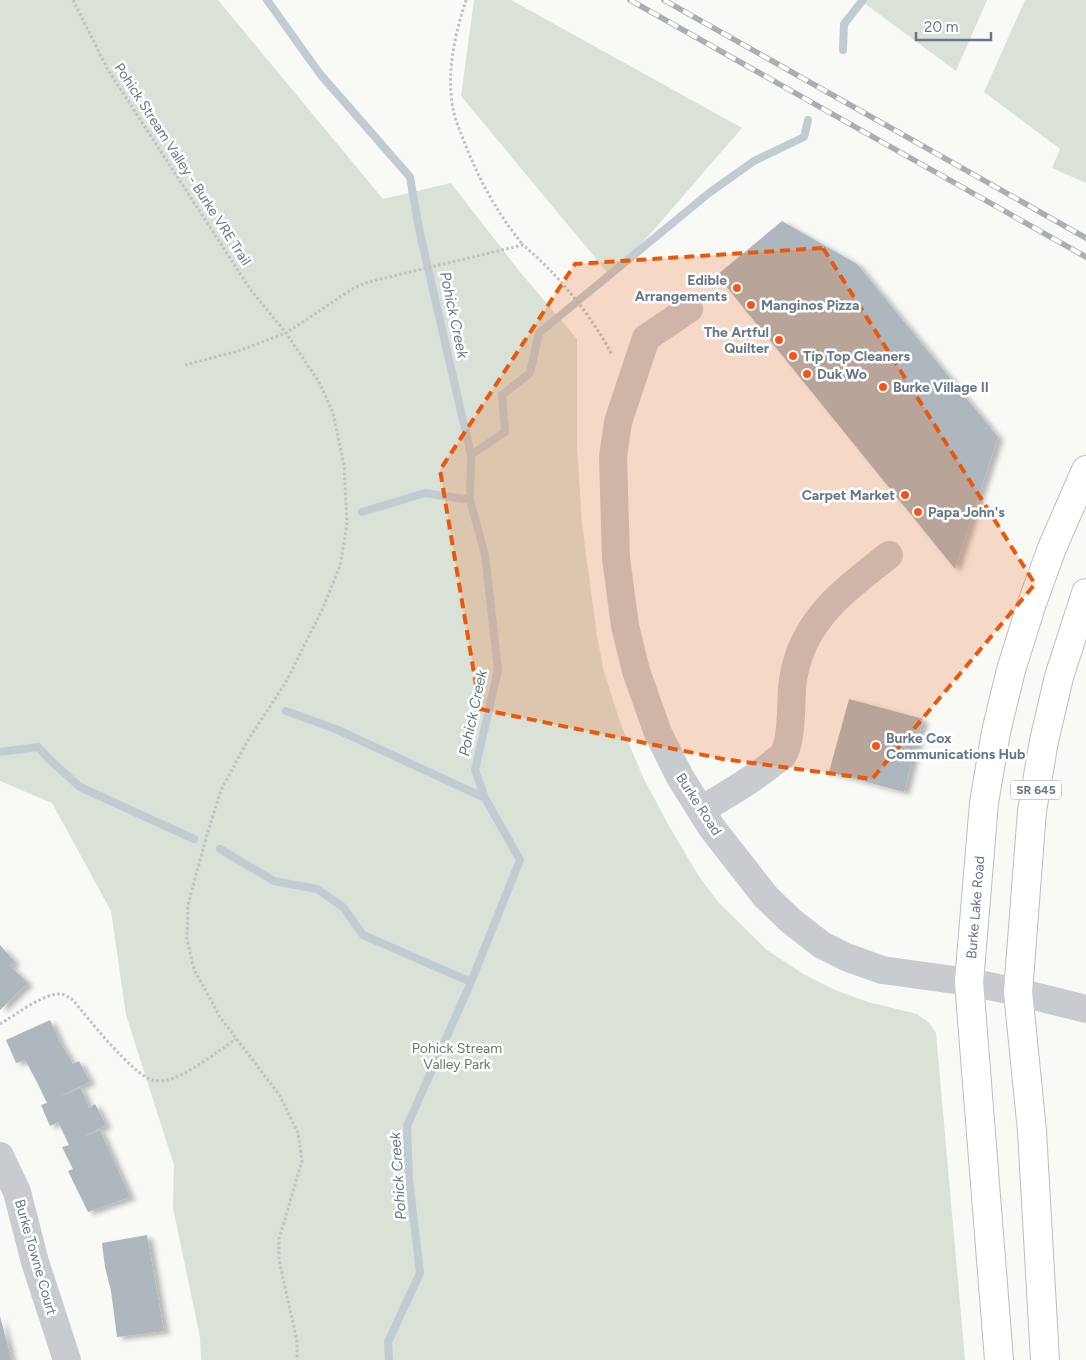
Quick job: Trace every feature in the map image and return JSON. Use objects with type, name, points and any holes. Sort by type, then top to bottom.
[{"type":"main road","name":"Burke Lake Road","points":[[999,1360],[969,982],[984,803],[996,732],[1011,670],[1030,606],[1052,548],[1086,470]]},
{"type":"main road","name":"SR 645","points":[[1045,1360],[1032,1131],[1018,992],[1032,811],[1042,750],[1059,678],[1086,593]]},
{"type":"street","name":"Burke Road","points":[[689,309],[646,338],[618,422],[613,457],[616,558],[625,626],[636,671],[658,733],[680,778],[712,828],[766,897],[791,921],[822,945],[846,958],[882,970],[969,982],[1018,992],[1086,1010]]},
{"type":"street","points":[[701,810],[764,770],[783,755],[788,737],[792,685],[799,653],[813,625],[832,602],[889,555]]},
{"type":"street","name":"Burke Towne Court","points":[[0,1156],[17,1192],[35,1262],[67,1360]]},
{"type":"path","name":"Pohick Stream Valley - Burke VRE Trail","points":[[73,0],[108,70],[250,289],[286,332],[319,382],[333,413],[344,465],[347,524],[340,566],[322,610],[286,682],[248,740],[221,790],[188,905],[187,940],[194,969],[220,1018],[280,1096],[298,1133],[302,1161],[279,1239],[279,1260],[297,1341],[297,1360]]},
{"type":"path","points":[[466,0],[453,52],[451,91],[458,127],[486,192],[506,223],[522,245],[555,275],[589,318],[609,349],[629,392]]},
{"type":"path","points":[[185,365],[238,351],[286,332],[354,288],[392,275],[522,245]]},
{"type":"path","points":[[0,1024],[39,1001],[52,995],[62,994],[72,999],[127,1061],[142,1075],[153,1081],[169,1080],[192,1068],[236,1039]]},
{"type":"highlighted area","points":[[823,248],[1035,584],[872,779],[723,759],[480,709],[440,470],[575,264]]},
{"type":"green space","name":"Pohick Stream Valley Park","points":[[0,0],[218,0],[383,199],[451,183],[520,272],[577,339],[577,447],[582,524],[597,636],[604,672],[621,725],[643,777],[698,875],[718,902],[767,950],[805,975],[835,990],[868,1002],[917,1014],[929,1023],[936,1033],[965,1360],[201,1360],[200,1337],[173,1208],[174,1165],[126,1015],[111,911],[52,803],[0,781]]},
{"type":"green space","points":[[474,0],[511,0],[742,128],[612,278],[461,96]]},
{"type":"green space","points":[[860,0],[987,0],[956,71]]},
{"type":"green space","points":[[1025,0],[1086,0],[1086,183],[1052,168],[1060,149],[984,92]]},
{"type":"building","name":"Burke Village II","points":[[782,221],[857,264],[998,437],[955,569],[717,275]]},
{"type":"building","name":"Burke Cox Communications Hub","points":[[849,699],[923,719],[904,792],[829,772]]},
{"type":"building","points":[[0,945],[15,962],[10,966],[28,983],[0,1010]]},
{"type":"building","points":[[50,1020],[73,1064],[79,1061],[90,1082],[58,1097],[81,1088],[89,1108],[95,1104],[106,1125],[82,1138],[100,1130],[130,1197],[88,1212],[68,1171],[73,1169],[62,1147],[69,1145],[58,1122],[50,1126],[41,1105],[47,1103],[37,1082],[25,1060],[16,1063],[6,1040]]},
{"type":"building","points":[[147,1235],[164,1331],[117,1337],[102,1243]]},
{"type":"building","points":[[0,1316],[8,1346],[11,1360],[0,1360]]},
{"type":"waterway","name":"Pohick Creek","points":[[267,0],[320,74],[410,177],[419,229],[471,455],[470,500],[485,555],[498,670],[475,770],[485,798],[520,860],[471,982],[407,1126],[409,1179],[420,1273],[388,1342],[389,1360]]},
{"type":"waterway","points":[[843,50],[844,24],[863,0]]},
{"type":"waterway","points":[[471,455],[505,432],[502,395],[530,373],[539,333],[709,193],[754,161],[804,137],[808,120]]},
{"type":"waterway","points":[[362,512],[425,493],[470,500]]},
{"type":"waterway","points":[[286,711],[338,730],[485,798]]},
{"type":"waterway","points":[[0,752],[38,747],[80,787],[194,839]]},
{"type":"waterway","points":[[220,849],[274,881],[317,889],[343,907],[363,935],[471,982]]},
{"type":"railway","points":[[630,0],[1086,257]]},
{"type":"railway","points":[[664,0],[1086,238]]},
{"type":"place","name":"Edible Arrangements","points":[[737,288]]},
{"type":"place","name":"Manginos Pizza","points":[[751,305]]},
{"type":"place","name":"The Artful Quilter","points":[[779,340]]},
{"type":"place","name":"Tip Top Cleaners","points":[[793,356]]},
{"type":"place","name":"Duk Wo","points":[[807,374]]},
{"type":"place","name":"Burke Village II","points":[[883,387]]},
{"type":"place","name":"Carpet Market","points":[[905,495]]},
{"type":"place","name":"Papa John's","points":[[918,512]]},
{"type":"place","name":"Burke Cox Communications Hub","points":[[876,746]]}]
